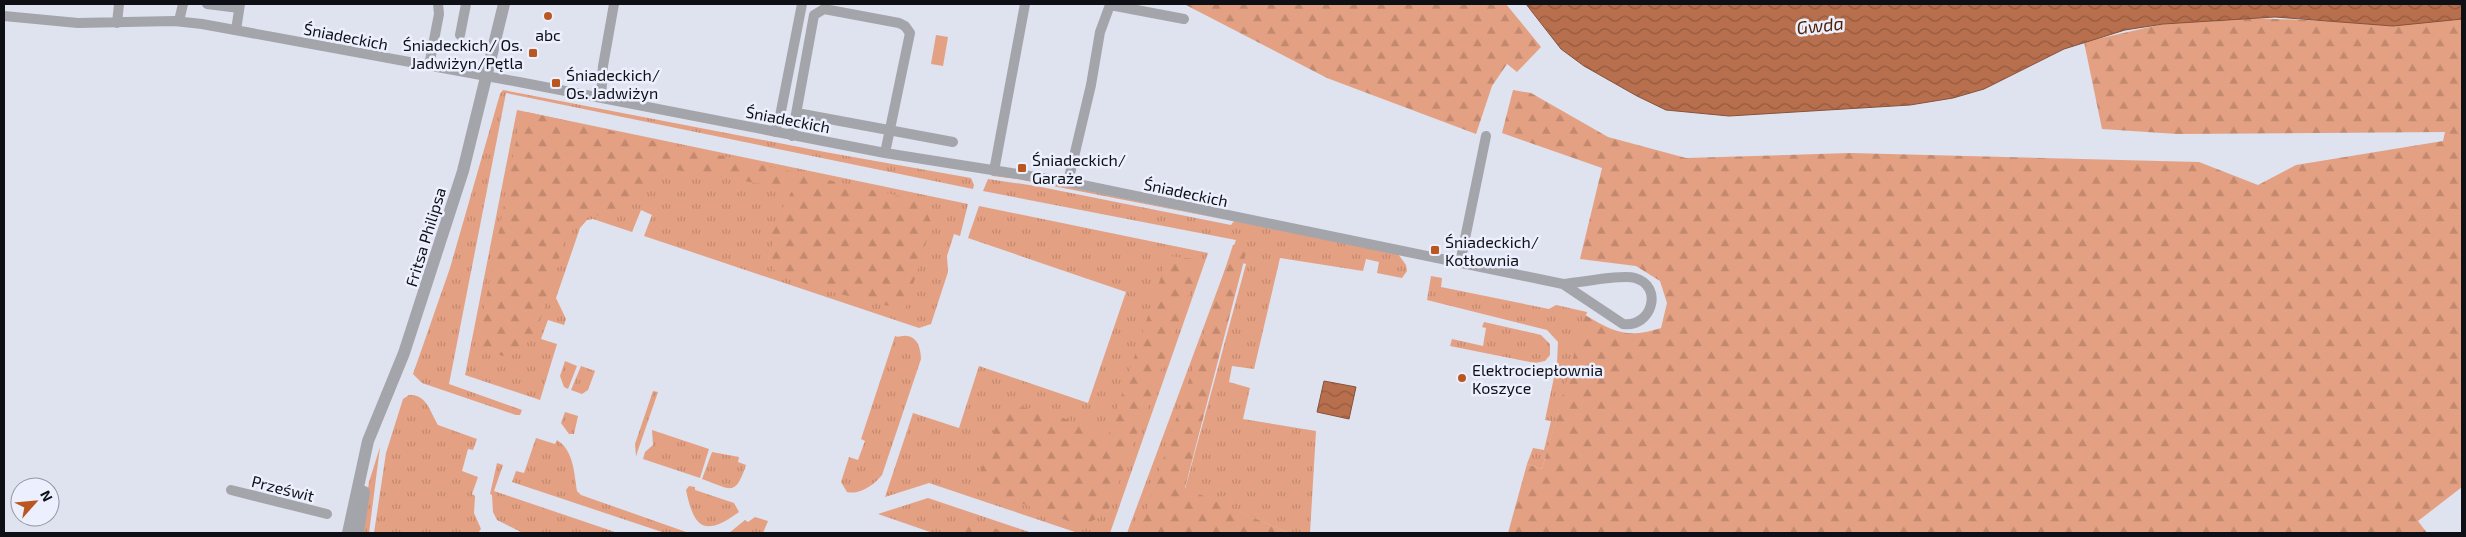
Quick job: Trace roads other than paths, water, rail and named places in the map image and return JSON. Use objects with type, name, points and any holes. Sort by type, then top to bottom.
[{"type":"street","points":[[117,23],[119,4]]},
{"type":"street","points":[[179,21],[183,4]]},
{"type":"street","points":[[207,4],[239,6],[236,30]]},
{"type":"street","points":[[429,66],[439,14],[438,4]]},
{"type":"street","points":[[460,35],[466,4]]},
{"type":"street","name":"Fritsa Philipsa","points":[[358,533],[368,471],[385,404],[439,250],[488,77],[504,4]]},
{"type":"street","points":[[601,98],[614,4]]},
{"type":"street","points":[[775,132],[780,116],[802,4]]},
{"type":"street","points":[[994,170],[1025,4]]},
{"type":"street","points":[[1068,182],[1091,85],[1100,32],[1110,5],[1184,19]]},
{"type":"street","points":[[792,136],[816,12],[828,10],[860,15],[902,24],[910,32],[885,153]]},
{"type":"street","name":"Śniadeckich","points":[[4,16],[78,24],[179,21],[236,30],[885,153],[1068,182],[1563,284]]},
{"type":"street","points":[[797,113],[953,142]]},
{"type":"street","points":[[1460,263],[1486,136]]},
{"type":"street","points":[[1632,277],[1647,286],[1652,296],[1652,305],[1643,319],[1632,324],[1623,324],[1563,284],[1632,277]]},
{"type":"street","name":"Fritsa Philipsa","points":[[348,533],[368,441],[385,404]]},
{"type":"street","name":"Prześwit","points":[[231,490],[327,514]]},
{"type":"water","name":"Gwda","points":[[1526,4],[2462,4],[2462,19],[2393,26],[2275,17],[2163,24],[2125,30],[2064,49],[1984,89],[1953,98],[1910,105],[1729,116],[1666,110],[1637,96],[1584,66],[1561,49]]},
{"type":"water","points":[[1324,381],[1356,387],[1349,419],[1317,412]]},
{"type":"place","name":"abc","points":[[548,16]]},
{"type":"place","name":"Śniadeckich/ Os. Jadwiżyn/Pętla","points":[[533,53]]},
{"type":"place","name":"Śniadeckich/ Os. Jadwiżyn","points":[[556,83]]},
{"type":"place","name":"Śniadeckich/ Garaże","points":[[1022,168]]},
{"type":"place","name":"Śniadeckich/ Kotłownia","points":[[1435,250]]},
{"type":"place","name":"Elektrociepłownia Koszyce","points":[[1462,378]]}]
